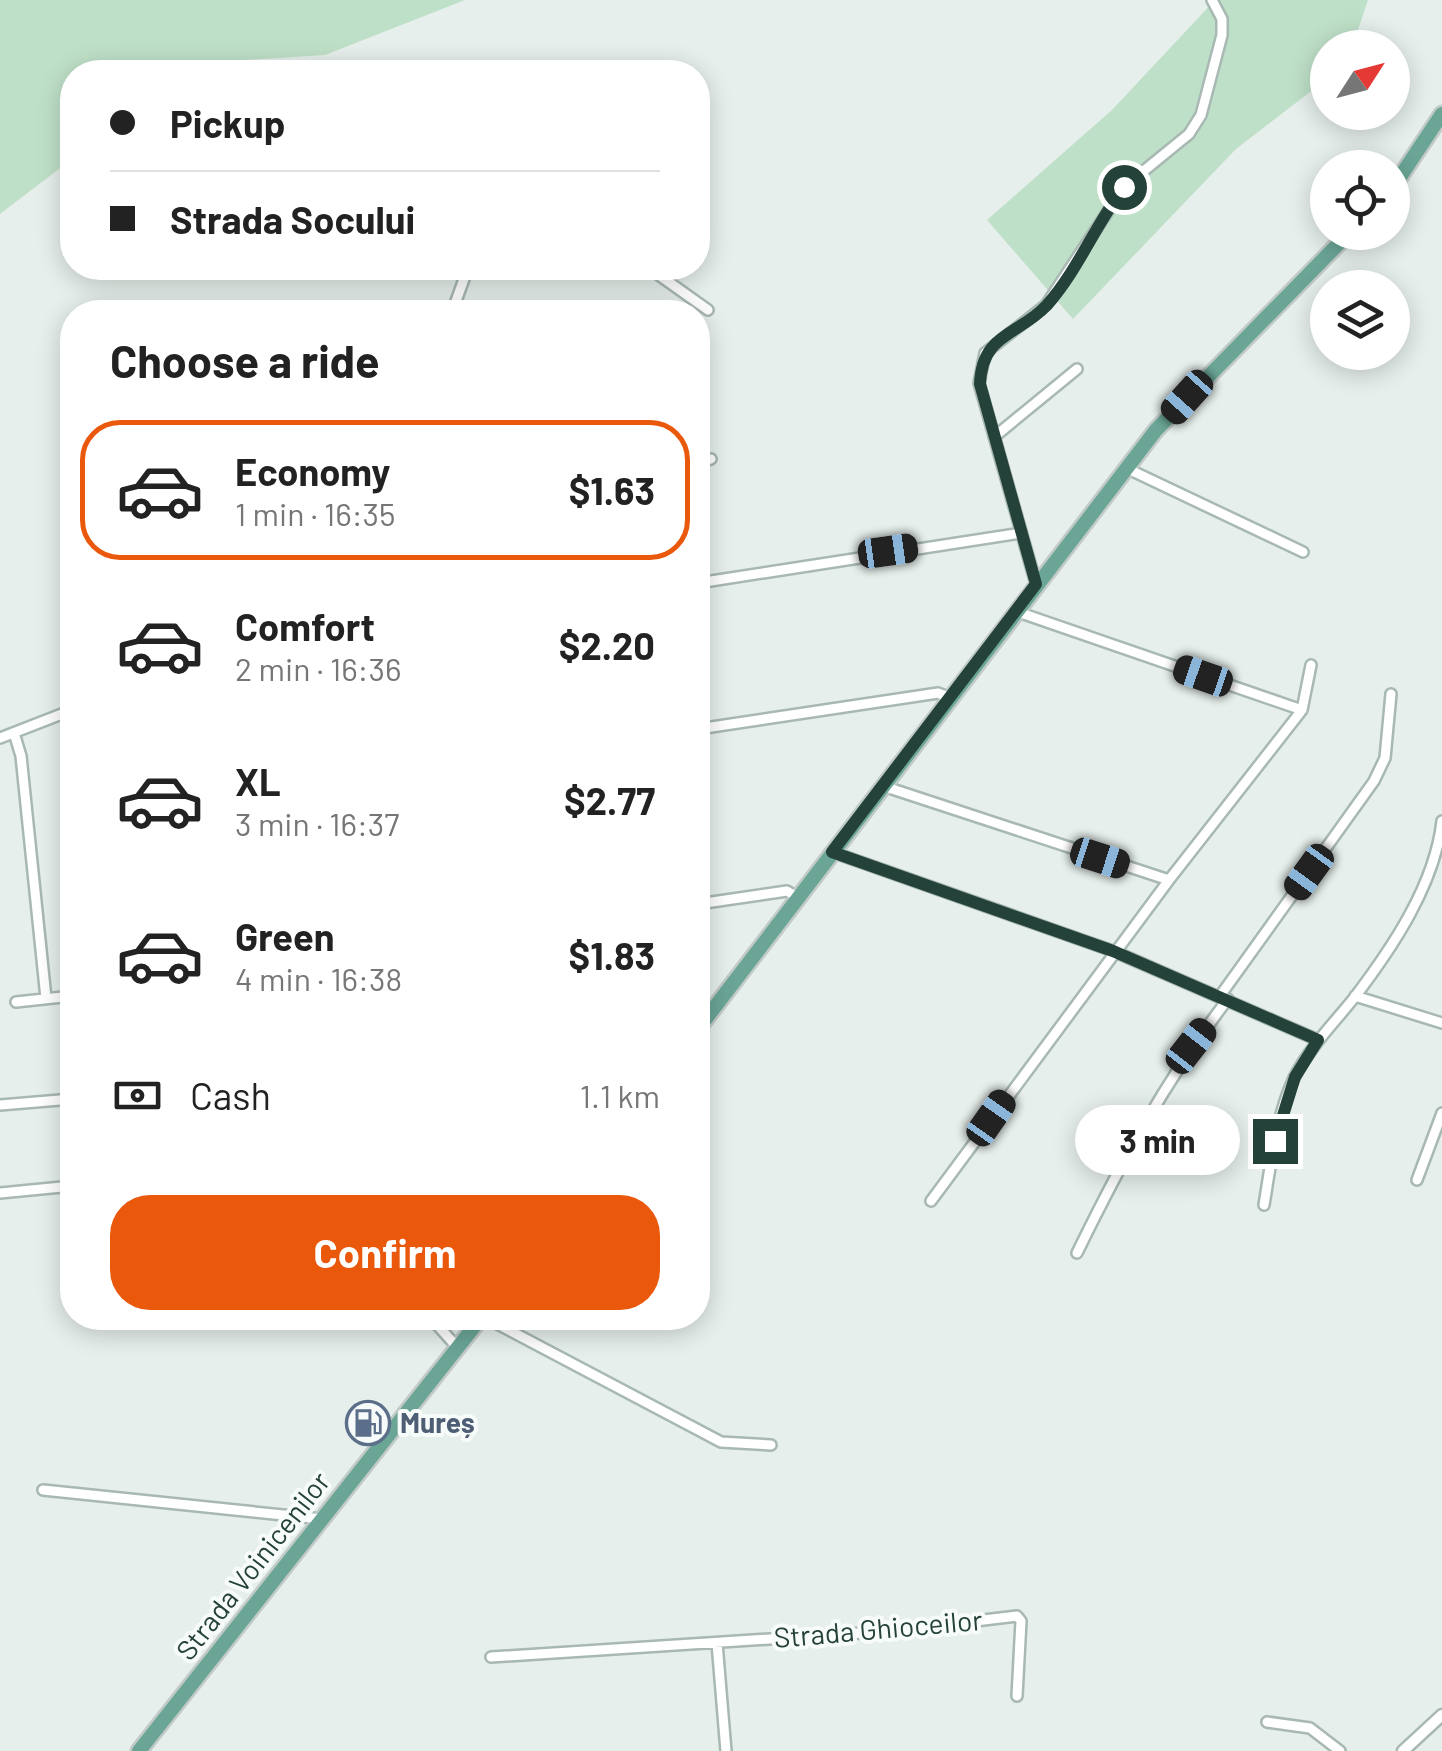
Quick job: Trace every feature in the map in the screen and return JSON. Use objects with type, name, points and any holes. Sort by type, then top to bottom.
[{"type":"main road","points":[[1410,161],[1442,114]]},
{"type":"main road","points":[[710,1013],[1126,468],[1187,397],[1332,250]]},
{"type":"main road","name":"Strada Voinicenilor","points":[[139,1751],[471,1330]]},
{"type":"street","points":[[1036,584],[982,393],[980,373],[985,352],[1046,305],[1124,187],[1196,124],[1222,35],[1222,19],[1212,0]]},
{"type":"street","points":[[666,280],[694,300]]},
{"type":"street","points":[[994,437],[1077,370]]},
{"type":"street","points":[[1126,468],[1302,552]]},
{"type":"street","points":[[710,581],[1021,534]]},
{"type":"street","points":[[1015,611],[1302,710]]},
{"type":"street","points":[[932,1201],[1113,951],[1302,710],[1311,665]]},
{"type":"street","points":[[710,728],[938,692],[948,698]]},
{"type":"street","points":[[1078,1254],[1139,1128],[1191,1046],[1374,782],[1385,758],[1390,694]]},
{"type":"street","points":[[0,738],[60,715]]},
{"type":"street","points":[[14,732],[21,756],[46,998]]},
{"type":"street","points":[[883,786],[1168,880]]},
{"type":"street","points":[[1264,1205],[1295,1077],[1318,1040],[1355,996],[1416,901],[1438,851],[1442,821]]},
{"type":"street","points":[[832,852],[1113,951],[1318,1040]]},
{"type":"street","points":[[710,902],[787,891],[797,897]]},
{"type":"street","points":[[1355,996],[1442,1023]]},
{"type":"street","points":[[16,1002],[60,997]]},
{"type":"street","points":[[0,1105],[60,1099]]},
{"type":"street","points":[[1417,1180],[1442,1113]]},
{"type":"street","points":[[0,1193],[60,1187]]},
{"type":"street","points":[[441,1330],[457,1348]]},
{"type":"street","points":[[504,1330],[720,1442],[771,1445]]},
{"type":"street","points":[[43,1490],[322,1519]]},
{"type":"street","name":"Strada Ghioceilor","points":[[717,1642],[892,1631],[1017,1616],[1021,1620],[1017,1696]]},
{"type":"street","points":[[490,1658],[717,1642],[726,1751]]},
{"type":"street","points":[[1403,1751],[1442,1715]]},
{"type":"street","points":[[1267,1722],[1310,1728],[1340,1751]]},
{"type":"green space","points":[[0,0],[465,0],[325,55],[244,60],[60,60],[60,168],[0,214]]},
{"type":"green space","points":[[1215,0],[1368,0],[1358,30],[1310,30],[1310,92],[1236,149],[1073,319],[987,220],[1112,110]]},
{"type":"place","name":"Mureș","points":[[368,1423]]},
{"type":"route","points":[[1124,187],[1046,305],[992,345],[982,361],[980,384],[1036,584],[832,852],[1113,951],[1318,1040],[1295,1077],[1275,1141]]}]
